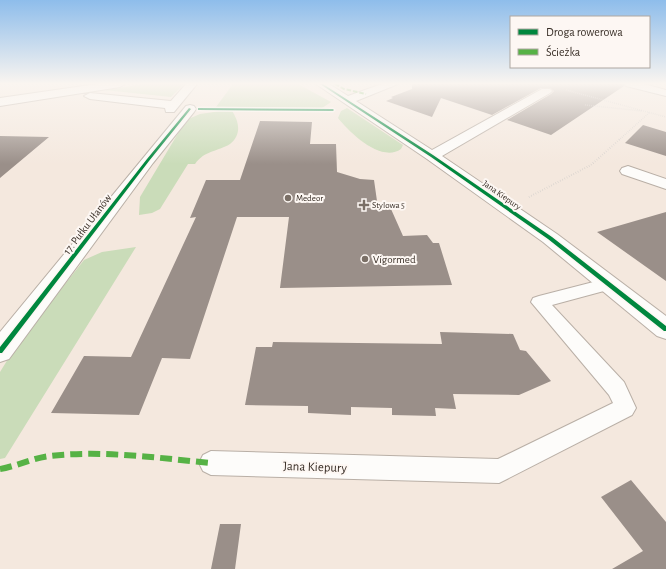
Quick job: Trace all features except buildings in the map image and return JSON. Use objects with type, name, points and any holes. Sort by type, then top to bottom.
[{"type":"street","name":"17. Pułku Ułanów","points":[[0,351],[148,160],[177,111]]},
{"type":"street","name":"Jana Kiepury","points":[[361,111],[432,156],[550,238],[666,328]]},
{"type":"street","points":[[432,156],[512,111]]},
{"type":"street","points":[[628,171],[666,184]]},
{"type":"lane","name":"Jana Kiepury","points":[[211,463],[499,471],[625,408],[617,389],[539,302],[609,284]]},
{"type":"path","points":[[634,111],[650,112]]},
{"type":"path","points":[[645,111],[666,117]]},
{"type":"path","points":[[523,200],[591,164],[650,112]]},
{"type":"green space","points":[[232,111],[238,123],[238,132],[234,140],[225,147],[203,156],[195,164],[188,164],[160,209],[152,213],[139,215],[140,197],[186,120],[200,114]]},
{"type":"green space","points":[[341,111],[351,111],[403,145],[401,149],[393,152],[384,152],[366,144],[350,131],[338,118]]},
{"type":"green space","points":[[136,247],[5,458],[0,459],[0,372],[16,346],[84,260],[102,252]]},
{"type":"marked path","points":[[0,469],[44,457],[70,455],[130,456],[211,463]]},
{"type":"cycle path","points":[[0,351],[148,160],[189,111]]},
{"type":"cycle path","points":[[362,111],[432,156],[550,238],[666,329]]},
{"type":"place","name":"Medeor","points":[[288,198]]},
{"type":"place","name":"Stylowa 5","points":[[364,205]]},
{"type":"place","name":"Vigormed","points":[[365,259]]}]
